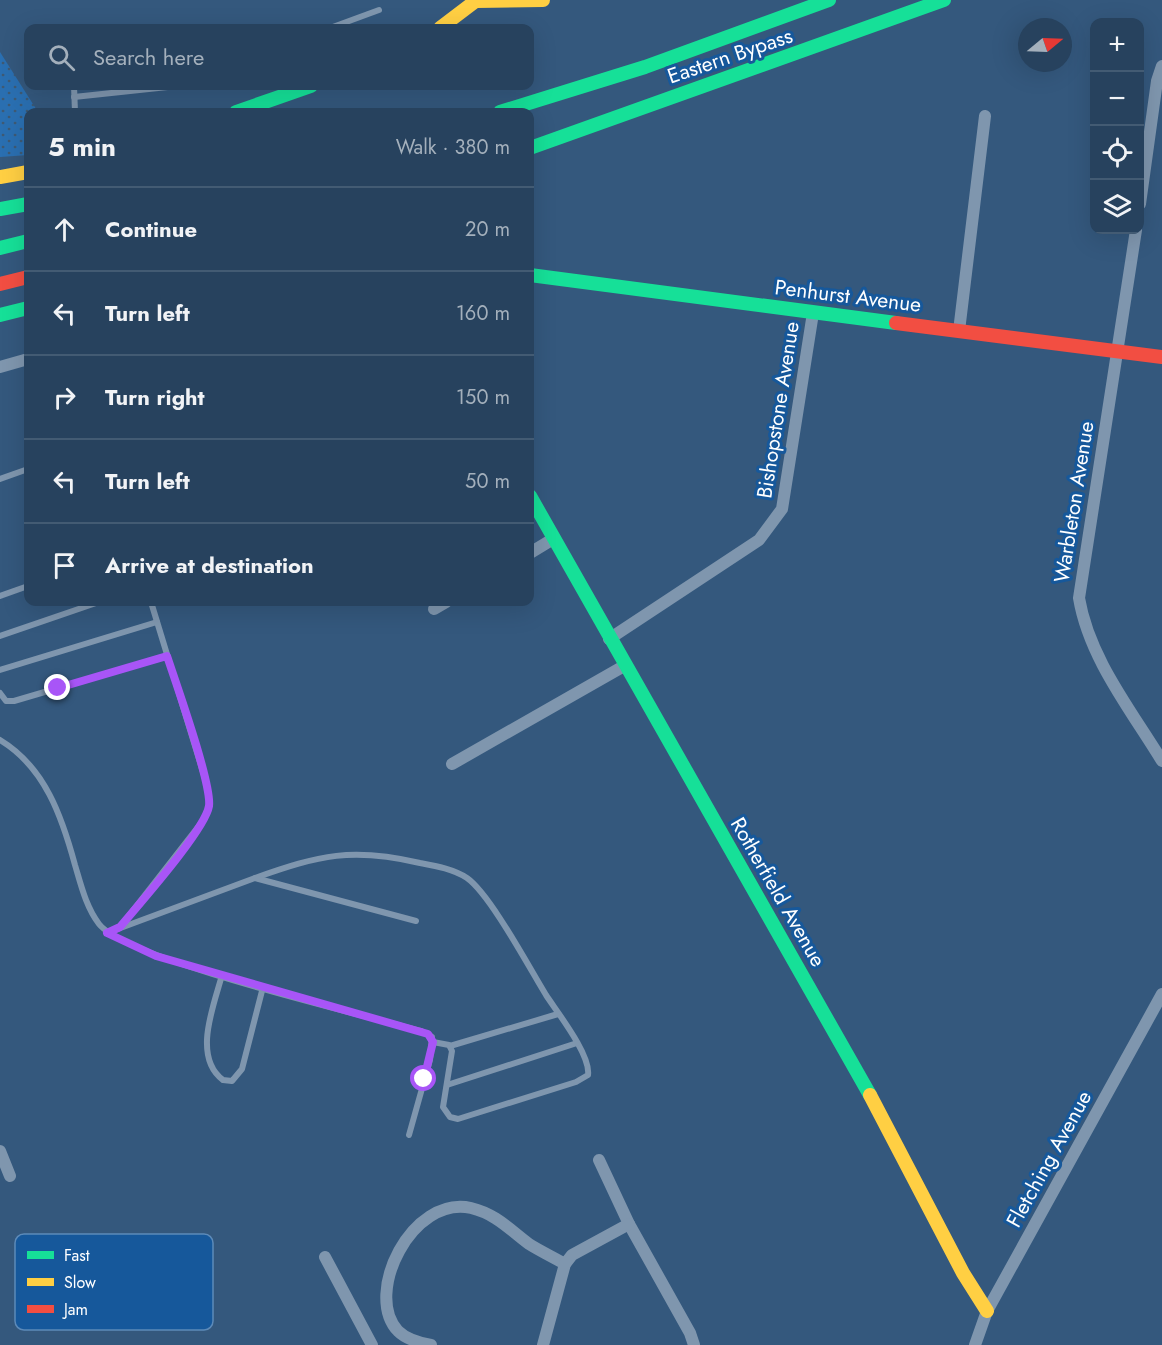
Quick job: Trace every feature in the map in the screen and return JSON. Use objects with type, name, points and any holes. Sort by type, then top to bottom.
[{"type":"main road","points":[[445,24],[476,0],[543,0]]},
{"type":"main road","name":"Eastern Bypass","points":[[513,108],[645,67],[829,0]]},
{"type":"main road","name":"Eastern Bypass","points":[[534,147],[944,0]]},
{"type":"main road","points":[[248,108],[299,90]]},
{"type":"main road","points":[[0,177],[24,173]]},
{"type":"main road","points":[[0,209],[24,205]]},
{"type":"main road","points":[[0,248],[24,242]]},
{"type":"main road","name":"Penhurst Avenue","points":[[534,275],[1162,357]]},
{"type":"main road","points":[[0,284],[24,278]]},
{"type":"main road","points":[[0,315],[24,309]]},
{"type":"main road","name":"Rotherfield Avenue","points":[[534,503],[624,666],[873,1100],[963,1273],[987,1311]]},
{"type":"street","points":[[1143,180],[1157,81],[1162,66]]},
{"type":"street","points":[[959,331],[985,116]]},
{"type":"street","name":"Warbleton Avenue","points":[[1135,234],[1079,598],[1087,632],[1098,655],[1162,761]]},
{"type":"street","name":"Bishopstone Avenue","points":[[609,639],[759,540],[775,522],[782,509],[813,313]]},
{"type":"street","points":[[0,367],[24,361]]},
{"type":"street","points":[[534,551],[553,539]]},
{"type":"street","points":[[434,609],[439,606]]},
{"type":"street","points":[[452,764],[624,666]]},
{"type":"street","name":"Fletching Avenue","points":[[975,1345],[987,1311],[1162,994]]},
{"type":"street","points":[[0,1151],[10,1176]]},
{"type":"street","points":[[599,1160],[629,1224],[690,1333],[694,1345]]},
{"type":"street","points":[[431,1345],[410,1338],[396,1329],[390,1317],[388,1299],[396,1256],[417,1225],[433,1215],[452,1207],[469,1208],[487,1213],[499,1219],[529,1244],[565,1264]]},
{"type":"street","points":[[543,1345],[565,1264],[572,1255],[629,1224]]},
{"type":"street","points":[[325,1257],[372,1345]]},
{"type":"lane","points":[[341,24],[379,10]]},
{"type":"lane","points":[[74,90],[75,108]]},
{"type":"lane","points":[[74,97],[113,90]]},
{"type":"lane","points":[[0,479],[24,471]]},
{"type":"lane","points":[[0,596],[24,587]]},
{"type":"lane","points":[[0,636],[87,606]]},
{"type":"lane","points":[[120,927],[197,830],[210,804],[206,782],[152,606]]},
{"type":"lane","points":[[0,670],[158,622]]},
{"type":"lane","points":[[0,693],[6,701],[14,700],[167,656]]},
{"type":"lane","points":[[0,740],[26,759],[46,784],[90,909],[107,933],[156,956],[421,1030],[432,1037],[433,1042],[409,1135]]},
{"type":"lane","points":[[107,933],[291,866],[350,853],[376,855],[446,869],[468,879],[482,893],[577,1043],[589,1069],[585,1079],[470,1118],[458,1119],[445,1113],[443,1107],[450,1046]]},
{"type":"lane","points":[[255,878],[416,921]]},
{"type":"lane","points":[[222,975],[208,1036],[211,1066],[223,1080],[232,1081],[242,1069],[263,987]]},
{"type":"lane","points":[[433,1042],[450,1046],[558,1014]]},
{"type":"lane","points":[[447,1085],[577,1043]]},
{"type":"shaded area","points":[[0,52],[35,108],[24,108],[24,155],[0,157]]},
{"type":"traffic: fast","points":[[513,108],[645,67],[829,0]]},
{"type":"traffic: fast","points":[[534,147],[944,0]]},
{"type":"traffic: fast","points":[[248,108],[299,90]]},
{"type":"traffic: fast","points":[[0,209],[24,205]]},
{"type":"traffic: fast","points":[[0,248],[24,242]]},
{"type":"traffic: fast","points":[[534,276],[896,323]]},
{"type":"traffic: fast","points":[[0,315],[24,309]]},
{"type":"traffic: fast","points":[[534,503],[870,1095]]},
{"type":"traffic: slow","points":[[445,24],[477,0]]},
{"type":"traffic: slow","points":[[476,1],[543,0]]},
{"type":"traffic: slow","points":[[0,177],[24,173]]},
{"type":"traffic: slow","points":[[870,1095],[963,1273],[987,1311]]},
{"type":"traffic: jam","points":[[0,284],[24,278]]},
{"type":"traffic: jam","points":[[896,323],[1162,357]]},
{"type":"route","points":[[58,688],[167,656],[206,782],[210,804],[205,818],[120,927],[107,933],[156,956],[421,1030],[432,1037],[433,1042],[424,1079]]}]
